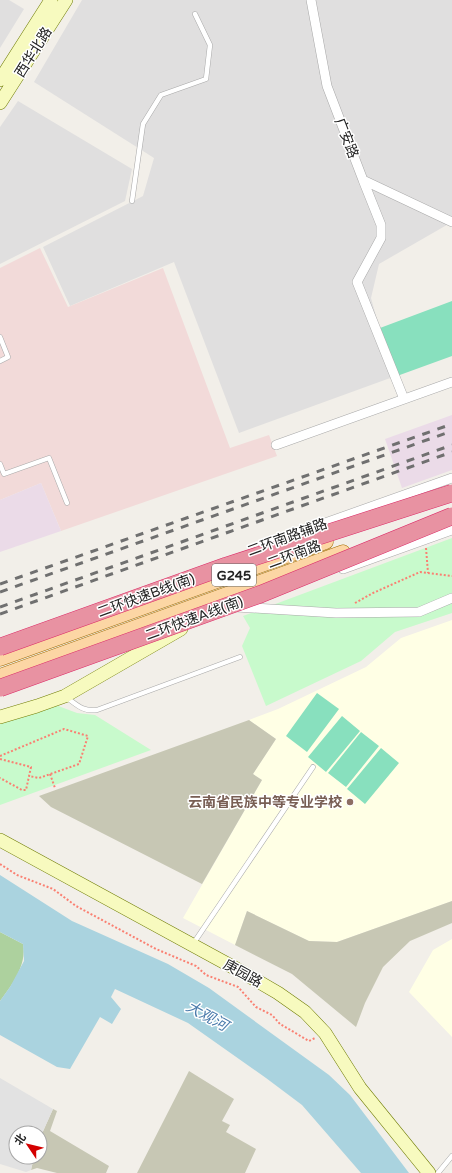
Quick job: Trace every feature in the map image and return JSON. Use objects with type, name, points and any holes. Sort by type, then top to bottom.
[{"type":"highway","name":"二环快速B线(南)","points":[[0,647],[218,569],[452,492]]},
{"type":"highway","name":"二环快速A线(南)","points":[[0,688],[261,594],[452,516]]},
{"type":"main road","name":"二环南路","points":[[0,659],[452,496]]},
{"type":"main road","name":"二环南路","points":[[0,676],[452,512]]},
{"type":"street","name":"西华北路","points":[[0,79],[51,0]]},
{"type":"street","name":"西华北路","points":[[0,104],[66,0]]},
{"type":"street","name":"广安路","points":[[310,0],[327,86],[381,225],[381,238],[357,282],[404,399]]},
{"type":"street","points":[[363,180],[452,222]]},
{"type":"street","points":[[276,445],[452,382]]},
{"type":"street","name":"二环南路辅路","points":[[16,654],[104,609],[171,579],[452,478]]},
{"type":"street","points":[[21,668],[116,644],[204,618],[452,530]]},
{"type":"street","points":[[236,607],[336,613],[420,612],[452,598]]},
{"type":"street","points":[[0,717],[65,696],[162,639],[204,618]]},
{"type":"street","name":"庚园路","points":[[0,840],[193,945],[278,993],[305,1012],[325,1033],[360,1088],[430,1173]]},
{"type":"lane","points":[[132,201],[143,124],[161,95],[206,79],[210,45],[195,14]]},
{"type":"lane","points":[[0,337],[8,358],[0,361]]},
{"type":"lane","points":[[0,464],[4,474],[49,458],[67,503]]},
{"type":"lane","points":[[65,696],[80,708],[88,711],[98,710],[240,657]]},
{"type":"lane","points":[[193,945],[313,767]]},
{"type":"lane","points":[[438,1173],[452,1156]]},
{"type":"path","points":[[425,540],[428,573]]},
{"type":"path","points":[[336,613],[373,593],[420,572],[452,576]]},
{"type":"path","points":[[0,758],[64,729],[88,736],[79,764],[39,778],[29,776]]},
{"type":"path","points":[[0,758],[31,767],[26,790],[22,790],[0,778]]},
{"type":"path","points":[[50,774],[55,788]]},
{"type":"path","points":[[0,864],[17,875],[53,889],[76,906],[156,949],[196,966],[206,975],[238,986],[256,1007],[272,1015],[280,1024],[308,1041],[325,1033]]},
{"type":"shaded area","points":[[0,0],[9,0],[24,9],[0,48]]},
{"type":"shaded area","points":[[82,0],[452,0],[452,222],[379,264],[371,298],[393,377],[239,433],[174,262],[70,306],[43,247],[143,196],[154,158],[34,82]]},
{"type":"shaded area","points":[[18,101],[132,169],[125,201],[0,264],[0,127]]},
{"type":"shaded area","points":[[40,248],[68,307],[163,268],[230,448],[269,435],[277,456],[61,531],[41,483],[0,500],[0,268]]},
{"type":"shaded area","points":[[452,415],[452,470],[402,488],[385,439]]},
{"type":"shaded area","points":[[41,483],[61,531],[0,552],[0,500]]},
{"type":"shaded area","name":"云南省民族中等专业学校","points":[[452,620],[452,901],[337,942],[309,941],[247,911],[235,945],[183,918],[262,780],[253,774],[276,739],[249,720],[278,709],[366,667],[401,638]]},
{"type":"shaded area","points":[[249,720],[276,739],[253,774],[262,780],[202,884],[51,807],[39,796]]},
{"type":"shaded area","points":[[452,901],[452,923],[410,941],[383,967],[365,1003],[356,1027],[292,974],[235,945],[247,911],[309,941],[337,942]]},
{"type":"shaded area","points":[[452,939],[452,1037],[409,992],[433,950]]},
{"type":"shaded area","points":[[189,1071],[234,1099],[222,1121],[230,1125],[226,1132],[256,1149],[245,1173],[137,1173]]},
{"type":"shaded area","points":[[0,1078],[53,1109],[46,1125],[8,1125],[8,1165],[32,1165],[31,1170],[26,1172],[0,1164]]},
{"type":"shaded area","points":[[53,1109],[57,1111],[50,1131],[109,1166],[106,1173],[57,1173],[37,1168],[31,1170],[32,1165],[48,1165],[48,1125],[46,1125]]},
{"type":"green space","points":[[452,301],[452,356],[397,376],[380,328]]},
{"type":"green space","points":[[452,538],[452,613],[395,632],[361,661],[266,706],[242,646],[250,628],[243,616]]},
{"type":"green space","points":[[317,693],[339,709],[307,752],[286,736]]},
{"type":"green space","points":[[53,704],[77,713],[95,715],[151,750],[0,805],[0,723]]},
{"type":"green space","points":[[342,716],[360,731],[326,772],[308,757]]},
{"type":"green space","points":[[361,732],[379,746],[346,787],[328,773]]},
{"type":"green space","points":[[381,748],[399,763],[365,804],[347,789]]},
{"type":"green space","points":[[0,932],[23,944],[24,952],[18,974],[0,1001]]},
{"type":"water","name":"大观河","points":[[0,875],[72,921],[168,964],[209,988],[329,1075],[350,1095],[409,1173],[361,1173],[302,1105],[266,1078],[188,1023],[115,989],[111,997],[121,1009],[112,1024],[100,1017],[70,1069],[57,1067],[0,1035],[0,1001],[10,987],[24,961],[23,944],[0,932]]},
{"type":"railway","points":[[0,584],[452,424]]},
{"type":"railway","points":[[0,592],[452,431]]},
{"type":"railway","points":[[0,607],[452,445]]},
{"type":"railway","points":[[0,614],[452,452]]},
{"type":"place","name":"云南省民族中等专业学校","points":[[350,802]]}]
